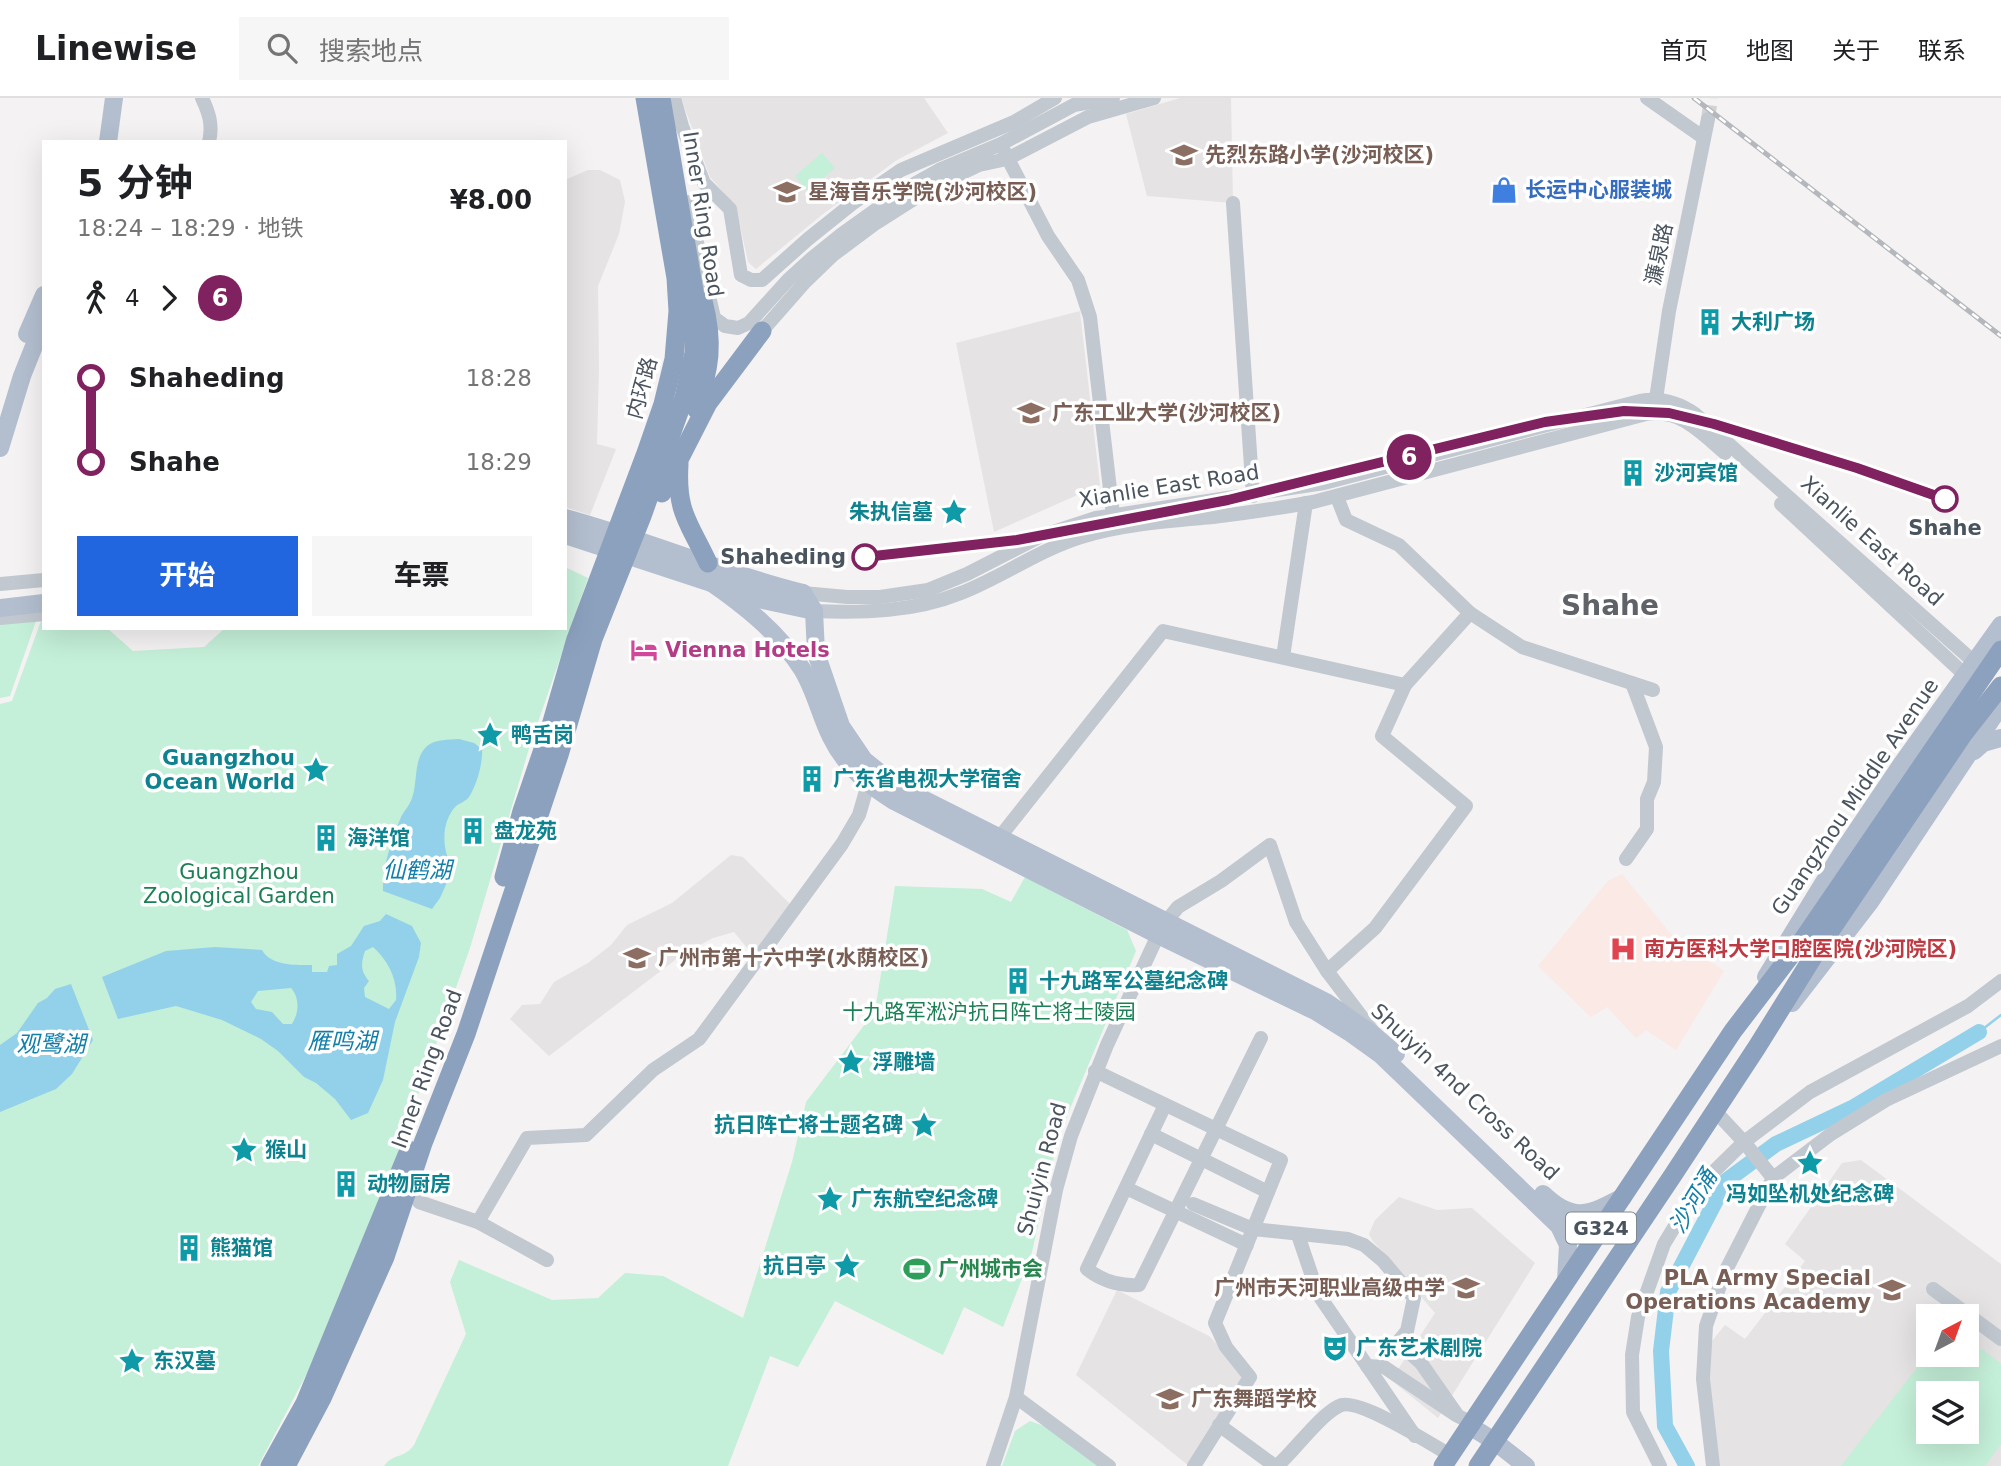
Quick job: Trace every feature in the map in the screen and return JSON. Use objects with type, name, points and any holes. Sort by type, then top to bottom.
[{"type":"highway","name":"Inner Ring Road","points":[[270,1466],[305,1403],[375,1236],[444,1057],[501,887],[576,639],[642,465],[667,389],[676,343],[677,295],[672,244],[645,98]]},
{"type":"highway","name":"Inner Ring Road","points":[[286,1466],[322,1398],[385,1257],[423,1143],[466,1034],[600,619],[663,459],[686,390],[694,345],[694,291],[661,98]]},
{"type":"highway","points":[[683,215],[710,341],[706,378],[680,464],[680,499],[688,528],[708,572]]},
{"type":"highway","points":[[583,677],[617,589],[697,422],[762,331]]},
{"type":"highway","points":[[1757,1046],[1818,949],[1881,840],[2001,650]]},
{"type":"highway","points":[[1881,840],[2001,685]]},
{"type":"highway","name":"Guangzhou Middle Avenue","points":[[1449,1456],[1467,1422],[1487,1399],[1733,1031],[1881,840]]},
{"type":"highway","name":"G324","points":[[1485,1455],[1757,1046]]},
{"type":"highway","points":[[1487,1399],[1511,1415]]},
{"type":"highway","points":[[1449,1456],[1485,1455]]},
{"type":"main road","points":[[108,140],[114,98]]},
{"type":"main road","points":[[118,140],[124,98]]},
{"type":"main road","points":[[0,405],[42,300]]},
{"type":"main road","points":[[0,448],[38,349],[42,330]]},
{"type":"main road","points":[[567,519],[593,535]]},
{"type":"main road","points":[[567,535],[593,535]]},
{"type":"main road","name":"Xianlie East Road","points":[[593,535],[708,572],[785,605],[814,611]]},
{"type":"main road","points":[[708,572],[782,644],[808,679],[839,750],[868,784],[894,801],[1162,929]]},
{"type":"main road","name":"Xianlie East Road","points":[[708,572],[803,593]]},
{"type":"main road","points":[[0,596],[42,592]]},
{"type":"main road","points":[[782,644],[778,621],[785,605],[803,593],[814,611],[816,653],[841,726],[864,760],[895,785],[999,838],[1162,929]]},
{"type":"main road","points":[[0,608],[42,603]]},
{"type":"main road","name":"Guangzhou Middle Avenue","points":[[1733,1031],[1843,851],[2001,625]]},
{"type":"main road","points":[[1969,668],[2001,685]]},
{"type":"main road","points":[[1968,755],[2000,707],[1969,668]]},
{"type":"main road","name":"G324","points":[[1757,1046],[1856,922],[1968,755],[1983,743],[2001,738]]},
{"type":"main road","name":"Shuiyin 4nd Cross Road","points":[[1162,929],[1326,1002],[1376,1035],[1560,1209],[1576,1214],[1593,1212],[1622,1197]]},
{"type":"main road","name":"Shuiyin 4nd Cross Road","points":[[1162,929],[1317,1012],[1381,1055],[1559,1226],[1568,1245],[1566,1281]]},
{"type":"main road","points":[[1467,1422],[1485,1455],[1511,1466]]},
{"type":"main road","points":[[1485,1455],[1526,1466]]},
{"type":"street","points":[[202,98],[209,112],[212,131],[210,140]]},
{"type":"street","points":[[667,98],[714,318],[725,326],[738,328],[749,323],[788,280],[821,251],[895,196],[939,170],[1001,144],[1072,102],[1113,98]]},
{"type":"street","points":[[674,98],[704,183],[730,209],[741,275],[762,281],[853,203],[901,170],[1014,122],[1055,98]]},
{"type":"street","points":[[762,331],[833,255],[876,223],[943,182],[979,165],[1007,159],[1088,117],[1154,98]]},
{"type":"street","points":[[1647,98],[1706,128]]},
{"type":"street","points":[[1663,98],[1706,128]]},
{"type":"street","name":"濂泉路","points":[[1656,399],[1669,311],[1706,128]]},
{"type":"street","points":[[1001,144],[1048,236],[1078,280],[1090,317],[1113,515]]},
{"type":"street","points":[[1233,203],[1253,496]]},
{"type":"street","points":[[762,281],[769,301]]},
{"type":"street","name":"Xianlie East Road","points":[[803,593],[880,597],[928,590],[967,575],[1018,547],[1058,530],[1113,515],[1324,484],[1656,399],[1679,404],[1695,414],[1969,668]]},
{"type":"street","name":"Xianlie East Road","points":[[814,611],[867,612],[918,607],[963,593],[1032,557],[1083,536],[1144,524],[1272,510],[1337,497],[1612,423],[1661,413],[1686,420],[1788,503]]},
{"type":"street","points":[[1269,494],[1272,510]]},
{"type":"street","points":[[1337,497],[1346,520],[1399,545],[1470,613],[1522,647],[1653,690]]},
{"type":"street","points":[[1283,657],[1306,503]]},
{"type":"street","points":[[0,584],[42,580]]},
{"type":"street","points":[[1327,971],[1375,928],[1466,806],[1382,736],[1405,685],[1470,613]]},
{"type":"street","points":[[0,618],[42,614]]},
{"type":"street","points":[[999,838],[1163,631],[1405,685]]},
{"type":"street","points":[[1626,859],[1647,829],[1647,799],[1654,782],[1656,747],[1632,683]]},
{"type":"street","points":[[478,1222],[527,1138],[586,1135],[653,1070],[699,1039],[842,845],[859,815],[868,784]]},
{"type":"street","points":[[1162,929],[1178,907],[1221,881],[1270,845],[1296,922],[1327,971],[1376,1035]]},
{"type":"street","name":"Shuiyin Road","points":[[993,1466],[1016,1396],[1056,1190],[1077,1117],[1162,929]]},
{"type":"street","points":[[1660,1466],[1633,1412],[1633,1355],[1638,1317],[1664,1244],[1699,1186],[1753,1153],[1810,1092],[1968,1006],[2001,981]]},
{"type":"street","points":[[1165,1105],[1087,1269],[1122,1286],[1139,1285],[1261,1038]]},
{"type":"street","points":[[1713,1466],[1703,1379],[1706,1326],[1724,1274],[1773,1178],[1831,1134],[1886,1100],[2001,1046]]},
{"type":"street","points":[[1096,1071],[1281,1160],[1215,1323],[1226,1347],[1250,1377],[1194,1466]]},
{"type":"street","points":[[1715,1111],[1773,1178]]},
{"type":"street","points":[[1151,1134],[1268,1192]]},
{"type":"street","points":[[1126,1188],[1247,1245]]},
{"type":"street","points":[[419,1202],[478,1222],[547,1260]]},
{"type":"street","points":[[1193,1204],[1253,1229],[1348,1240],[1364,1245],[1399,1277],[1415,1298],[1407,1331],[1398,1342],[1421,1363],[1467,1422]]},
{"type":"street","points":[[1297,1235],[1318,1294],[1415,1436]]},
{"type":"street","points":[[1933,1289],[2001,1339]]},
{"type":"street","points":[[1367,1366],[1384,1367],[1467,1422]]},
{"type":"street","points":[[1016,1396],[1109,1466]]},
{"type":"street","points":[[1219,1425],[1276,1466],[1330,1412],[1345,1403],[1354,1404],[1386,1419],[1449,1456]]},
{"type":"shaded area","name":"星海音乐学院(沙河校区)","points":[[681,98],[924,98],[948,133],[897,160],[823,214],[756,269],[748,262],[736,207],[710,177]]},
{"type":"shaded area","name":"先烈东路小学(沙河校区)","points":[[1180,98],[1231,98],[1233,203],[1147,196],[1126,114]]},
{"type":"shaded area","points":[[588,170],[600,170],[620,180],[625,202],[619,234],[598,286],[597,444],[616,449],[590,515],[567,508],[567,179]]},
{"type":"shaded area","name":"广东工业大学(沙河校区)","points":[[1080,311],[1100,485],[994,532],[956,343]]},
{"type":"shaded area","name":"广州市第十六中学(水荫校区)","points":[[731,855],[743,857],[799,913],[758,961],[734,932],[713,938],[683,954],[549,1056],[510,1019],[522,1005],[540,1004],[554,982],[588,963],[611,945],[627,925],[672,903]]},
{"type":"shaded area","name":"南方医科大学口腔医院(沙河院区)","points":[[1622,874],[1669,932],[1724,971],[1676,1050],[1646,1030],[1636,1038],[1607,1007],[1591,1017],[1538,966],[1608,881]]},
{"type":"shaded area","name":"PLA Army Special Operations Academy","points":[[1861,1160],[2001,1264],[2001,1466],[1718,1466],[1709,1426],[1711,1342],[1725,1325],[1745,1339],[1805,1261],[1785,1244],[1842,1163]]},
{"type":"shaded area","name":"广州市天河职业高级中学","points":[[1399,1197],[1437,1210],[1472,1208],[1535,1263],[1438,1418],[1391,1380],[1435,1313],[1369,1234],[1375,1220]]},
{"type":"shaded area","name":"广东舞蹈学校","points":[[1117,1290],[1209,1336],[1247,1374],[1189,1466],[1076,1375]]},
{"type":"green space","points":[[822,153],[835,168],[808,191],[795,176]]},
{"type":"green space","name":"Guangzhou Zoological Garden","points":[[567,568],[588,578],[530,745],[470,948],[398,1152],[316,1356],[258,1466],[0,1466],[0,704],[12,701],[41,621],[42,630],[109,630],[133,651],[204,647],[223,630],[567,630]]},
{"type":"green space","points":[[36,621],[10,696],[0,698],[0,624]]},
{"type":"green space","name":"十九路军淞沪抗日阵亡将士陵园","points":[[1025,877],[1127,930],[1136,951],[1059,1135],[1031,1256],[1003,1327],[964,1307],[943,1355],[835,1301],[798,1367],[770,1356],[728,1466],[384,1466],[414,1445],[466,1334],[450,1282],[459,1260],[552,1300],[598,1298],[625,1273],[663,1276],[743,1318],[792,1162],[806,1102],[875,1011],[895,886],[982,889],[1011,902]]},
{"type":"green space","points":[[1979,1350],[2001,1364],[2001,1444],[1985,1466],[1841,1466],[1918,1367],[1979,1367]]},
{"type":"green space","points":[[1030,1421],[1060,1432],[1102,1466],[1002,1466],[1015,1431]]},
{"type":"water","name":"仙鹤湖","points":[[459,739],[474,743],[482,749],[482,760],[472,792],[456,806],[447,820],[445,846],[453,869],[432,909],[383,891],[384,872],[401,817],[414,792],[423,751],[434,742]]},
{"type":"water","name":"雁鸣湖","points":[[386,914],[412,926],[421,943],[419,957],[395,1022],[383,1080],[368,1113],[351,1120],[335,1099],[304,1077],[278,1051],[261,1039],[222,1020],[176,1006],[118,1019],[102,977],[166,951],[215,947],[262,950],[277,962],[312,965],[312,972],[327,972],[329,966],[337,965],[337,954],[351,946],[364,926],[380,921]],"holes":[[[373,947],[383,958],[394,978],[396,1000],[389,1009],[365,997],[364,988],[369,981],[362,967],[363,959],[365,951]],[[291,988],[296,996],[297,1006],[292,1024],[283,1024],[272,1012],[256,1009],[251,1002],[258,991]]]},
{"type":"water","name":"观鹭湖","points":[[71,984],[93,1040],[72,1074],[56,1089],[0,1112],[0,1045],[17,1033],[38,1003],[55,989]]},
{"type":"waterway","name":"沙河涌","points":[[1979,1032],[2001,1015]]},
{"type":"waterway","name":"沙河涌","points":[[1687,1466],[1665,1426],[1661,1351],[1668,1292],[1726,1181],[1776,1144],[1852,1108],[1979,1032]]},
{"type":"tunnel","points":[[1708,119],[1711,98]]},
{"type":"railway","points":[[1694,98],[2001,336]]},
{"type":"metro line","name":"6","points":[[865,557],[1017,540],[1253,496],[1545,422],[1624,411],[1669,413],[1714,424],[1857,468],[1945,499]]},
{"type":"place","name":"先烈东路小学(沙河校区)","points":[[1184,155]]},
{"type":"place","name":"长运中心服装城","points":[[1504,190]]},
{"type":"place","name":"星海音乐学院(沙河校区)","points":[[787,192]]},
{"type":"place","name":"大利广场","points":[[1710,322]]},
{"type":"place","name":"广东工业大学(沙河校区)","points":[[1031,413]]},
{"type":"place","name":"沙河宾馆","points":[[1633,473]]},
{"type":"place","name":"Shahe","points":[[1945,499]]},
{"type":"place","name":"朱执信墓","points":[[954,512]]},
{"type":"place","name":"Shaheding","points":[[865,557]]},
{"type":"place","name":"Vienna Hotels","points":[[644,650]]},
{"type":"place","name":"鸭舌岗","points":[[490,735]]},
{"type":"place","name":"Guangzhou Ocean World","points":[[316,770]]},
{"type":"place","name":"广东省电视大学宿舍","points":[[812,779]]},
{"type":"place","name":"盘龙苑","points":[[473,831]]},
{"type":"place","name":"海洋馆","points":[[326,838]]},
{"type":"place","name":"南方医科大学口腔医院(沙河院区)","points":[[1623,949]]},
{"type":"place","name":"广州市第十六中学(水荫校区)","points":[[637,958]]},
{"type":"place","name":"十九路军公墓纪念碑","points":[[1018,981]]},
{"type":"place","name":"浮雕墙","points":[[851,1062]]},
{"type":"place","name":"抗日阵亡将士题名碑","points":[[924,1125]]},
{"type":"place","name":"猴山","points":[[244,1150]]},
{"type":"place","name":"冯如坠机处纪念碑","points":[[1810,1163]]},
{"type":"place","name":"动物厨房","points":[[346,1184]]},
{"type":"place","name":"广东航空纪念碑","points":[[830,1199]]},
{"type":"place","name":"熊猫馆","points":[[189,1248]]},
{"type":"place","name":"抗日亭","points":[[847,1266]]},
{"type":"place","name":"广州城市会","points":[[917,1269]]},
{"type":"place","name":"广州市天河职业高级中学","points":[[1466,1288]]},
{"type":"place","name":"PLA Army Special Operations Academy","points":[[1892,1290]]},
{"type":"place","name":"广东艺术剧院","points":[[1335,1348]]},
{"type":"place","name":"东汉墓","points":[[132,1361]]},
{"type":"place","name":"广东舞蹈学校","points":[[1170,1399]]},
{"type":"district","name":"Shahe","points":[[1610,605]]}]
